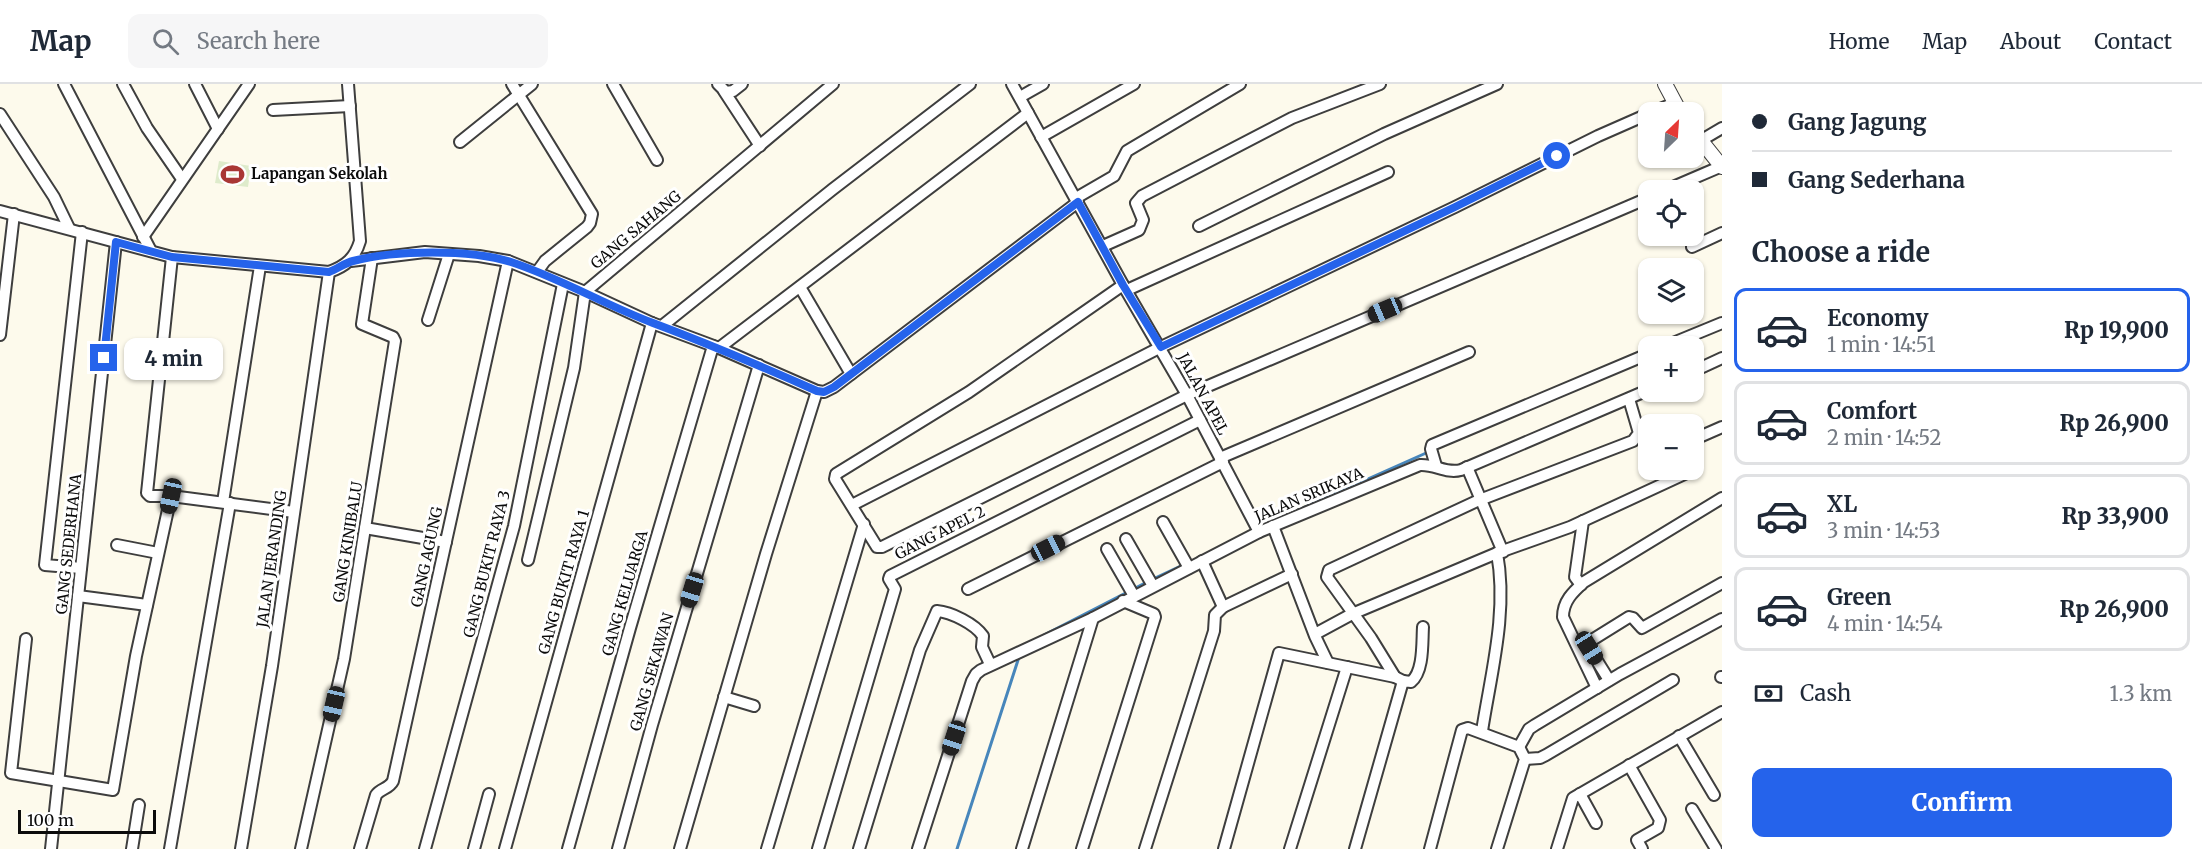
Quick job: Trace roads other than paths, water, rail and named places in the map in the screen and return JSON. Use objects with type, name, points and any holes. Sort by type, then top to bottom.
[{"type":"street","points":[[64,84],[152,251]]},
{"type":"street","points":[[123,84],[147,128],[182,179]]},
{"type":"street","points":[[195,84],[218,129]]},
{"type":"street","points":[[143,237],[249,84]]},
{"type":"street","points":[[348,84],[360,240],[351,261]]},
{"type":"street","points":[[512,84],[592,214],[587,227],[545,261],[537,272]]},
{"type":"street","points":[[460,142],[531,84]]},
{"type":"street","points":[[613,84],[657,160]]},
{"type":"street","points":[[721,88],[733,91],[742,84]]},
{"type":"street","name":"GANG SAHANG","points":[[585,292],[833,84]]},
{"type":"street","points":[[657,324],[970,84]]},
{"type":"street","name":"JALAN APEL","points":[[1012,84],[1125,288],[1161,347],[1259,532]]},
{"type":"street","points":[[1020,97],[1043,84]]},
{"type":"street","points":[[1041,137],[1134,84]]},
{"type":"street","points":[[0,211],[172,257],[260,266],[329,272],[351,261],[425,252],[479,256],[508,261],[817,391],[828,391],[1077,200],[1114,177],[1127,151],[1238,84]]},
{"type":"street","points":[[1103,246],[1139,230],[1143,220],[1136,203],[1142,196],[1292,118],[1380,84]]},
{"type":"street","points":[[1199,226],[1393,130],[1497,84]]},
{"type":"street","points":[[1665,84],[1674,102]]},
{"type":"street","points":[[721,88],[760,146]]},
{"type":"street","points":[[273,110],[350,106]]},
{"type":"street","points":[[716,347],[1028,113]]},
{"type":"street","points":[[0,114],[54,197],[69,228]]},
{"type":"street","points":[[852,505],[1161,347],[1638,118]]},
{"type":"street","points":[[1704,134],[1722,128]]},
{"type":"street","points":[[1689,180],[1722,166],[1704,145]]},
{"type":"street","points":[[1388,172],[1125,288],[969,392],[836,474],[835,479],[877,547],[882,547],[1187,395],[1638,202]]},
{"type":"street","points":[[0,334],[14,214]]},
{"type":"street","points":[[81,568],[45,565],[82,232]]},
{"type":"street","points":[[1692,247],[1722,233]]},
{"type":"street","name":"GANG SEDERHANA","points":[[51,849],[116,242]]},
{"type":"street","points":[[428,320],[449,254]]},
{"type":"street","points":[[172,257],[147,493],[150,496],[227,502],[294,512]]},
{"type":"street","name":"GANG KINIBALU","points":[[302,849],[344,659],[395,341],[362,324],[372,258]]},
{"type":"street","name":"GANG AGUNG","points":[[360,849],[376,795],[379,790],[388,787],[393,782],[508,261]]},
{"type":"street","points":[[170,849],[227,502],[260,266]]},
{"type":"street","name":"JALAN JERANDING","points":[[241,849],[272,666],[329,272]]},
{"type":"street","name":"GANG BUKIT RAYA 3","points":[[425,849],[514,526],[563,284]]},
{"type":"street","points":[[800,286],[851,374]]},
{"type":"street","points":[[528,560],[574,368],[585,292]]},
{"type":"street","points":[[1690,336],[1722,323]]},
{"type":"street","name":"GANG BUKIT RAYA 1","points":[[505,849],[657,324]]},
{"type":"street","name":"GANG KELUARGA","points":[[568,849],[630,628],[716,347]]},
{"type":"street","points":[[968,589],[1222,460],[1469,352]]},
{"type":"street","points":[[1433,457],[1432,445],[1638,358]]},
{"type":"street","points":[[1704,366],[1722,358]]},
{"type":"street","name":"GANG SEKAWAN","points":[[618,849],[652,725],[759,365]]},
{"type":"street","points":[[680,849],[817,391]]},
{"type":"street","name":"JALAN SRIKAYA","points":[[988,660],[1093,618],[1259,532],[1420,465],[1433,457],[1447,471],[1454,472],[1638,395]]},
{"type":"street","points":[[1355,849],[1399,679],[1327,577],[1329,570],[1481,499],[1633,441],[1639,433],[1629,399]]},
{"type":"street","name":"GANG APEL 2","points":[[818,849],[895,589],[890,576],[1200,420]]},
{"type":"street","points":[[1704,435],[1722,427]]},
{"type":"street","points":[[1467,467],[1500,553],[1501,603],[1482,731]]},
{"type":"street","points":[[1315,634],[1352,614],[1583,521],[1672,480]]},
{"type":"street","points":[[26,639],[11,773],[113,790],[136,656],[171,496]]},
{"type":"street","points":[[1597,688],[1563,617],[1568,598],[1581,585],[1722,498]]},
{"type":"street","points":[[1581,585],[1575,577],[1583,521]]},
{"type":"street","points":[[1163,522],[1189,568]]},
{"type":"street","points":[[767,849],[864,524]]},
{"type":"street","points":[[1273,526],[1328,663]]},
{"type":"street","points":[[365,528],[446,542]]},
{"type":"street","points":[[1126,539],[1153,586]]},
{"type":"street","points":[[117,545],[158,553]]},
{"type":"street","points":[[1107,549],[1134,596]]},
{"type":"street","points":[[1203,561],[1223,607]]},
{"type":"street","points":[[1145,849],[1214,631],[1215,615],[1223,607],[1292,574]]},
{"type":"street","points":[[1609,680],[1589,648],[1592,640],[1629,617],[1634,618],[1642,628],[1722,583]]},
{"type":"street","points":[[78,596],[147,605]]},
{"type":"street","points":[[1082,849],[1155,617],[1154,614],[1123,601]]},
{"type":"street","points":[[859,849],[920,651],[934,613],[939,610],[980,631],[983,636],[982,647],[988,660],[972,681],[918,849]]},
{"type":"street","points":[[1022,849],[1093,618]]},
{"type":"street","points":[[1519,747],[1529,729],[1609,680],[1722,619]]},
{"type":"street","points":[[1224,849],[1279,653],[1412,682],[1416,677],[1422,652],[1423,627]]},
{"type":"street","points":[[1290,849],[1347,667]]},
{"type":"street","points":[[1525,759],[1540,758],[1546,755],[1672,680]]},
{"type":"street","points":[[724,697],[754,706]]},
{"type":"street","points":[[1557,849],[1571,801],[1722,712]]},
{"type":"street","points":[[1430,849],[1462,730],[1468,728],[1482,731],[1519,747],[1525,759],[1497,849]]},
{"type":"street","points":[[1678,736],[1714,795]]},
{"type":"street","points":[[1629,765],[1660,820],[1658,828],[1637,840],[1642,849]]},
{"type":"street","points":[[474,849],[489,794]]},
{"type":"street","points":[[1580,794],[1596,823]]},
{"type":"street","points":[[132,849],[139,805]]},
{"type":"street","points":[[1692,809],[1716,849]]},
{"type":"waterway","points":[[1294,512],[1444,445]]},
{"type":"waterway","points":[[1153,579],[1185,564]]},
{"type":"waterway","points":[[1044,635],[1147,582]]},
{"type":"waterway","points":[[957,849],[1019,657]]},
{"type":"place","name":"Lapangan Sekolah","points":[[233,174]]}]
